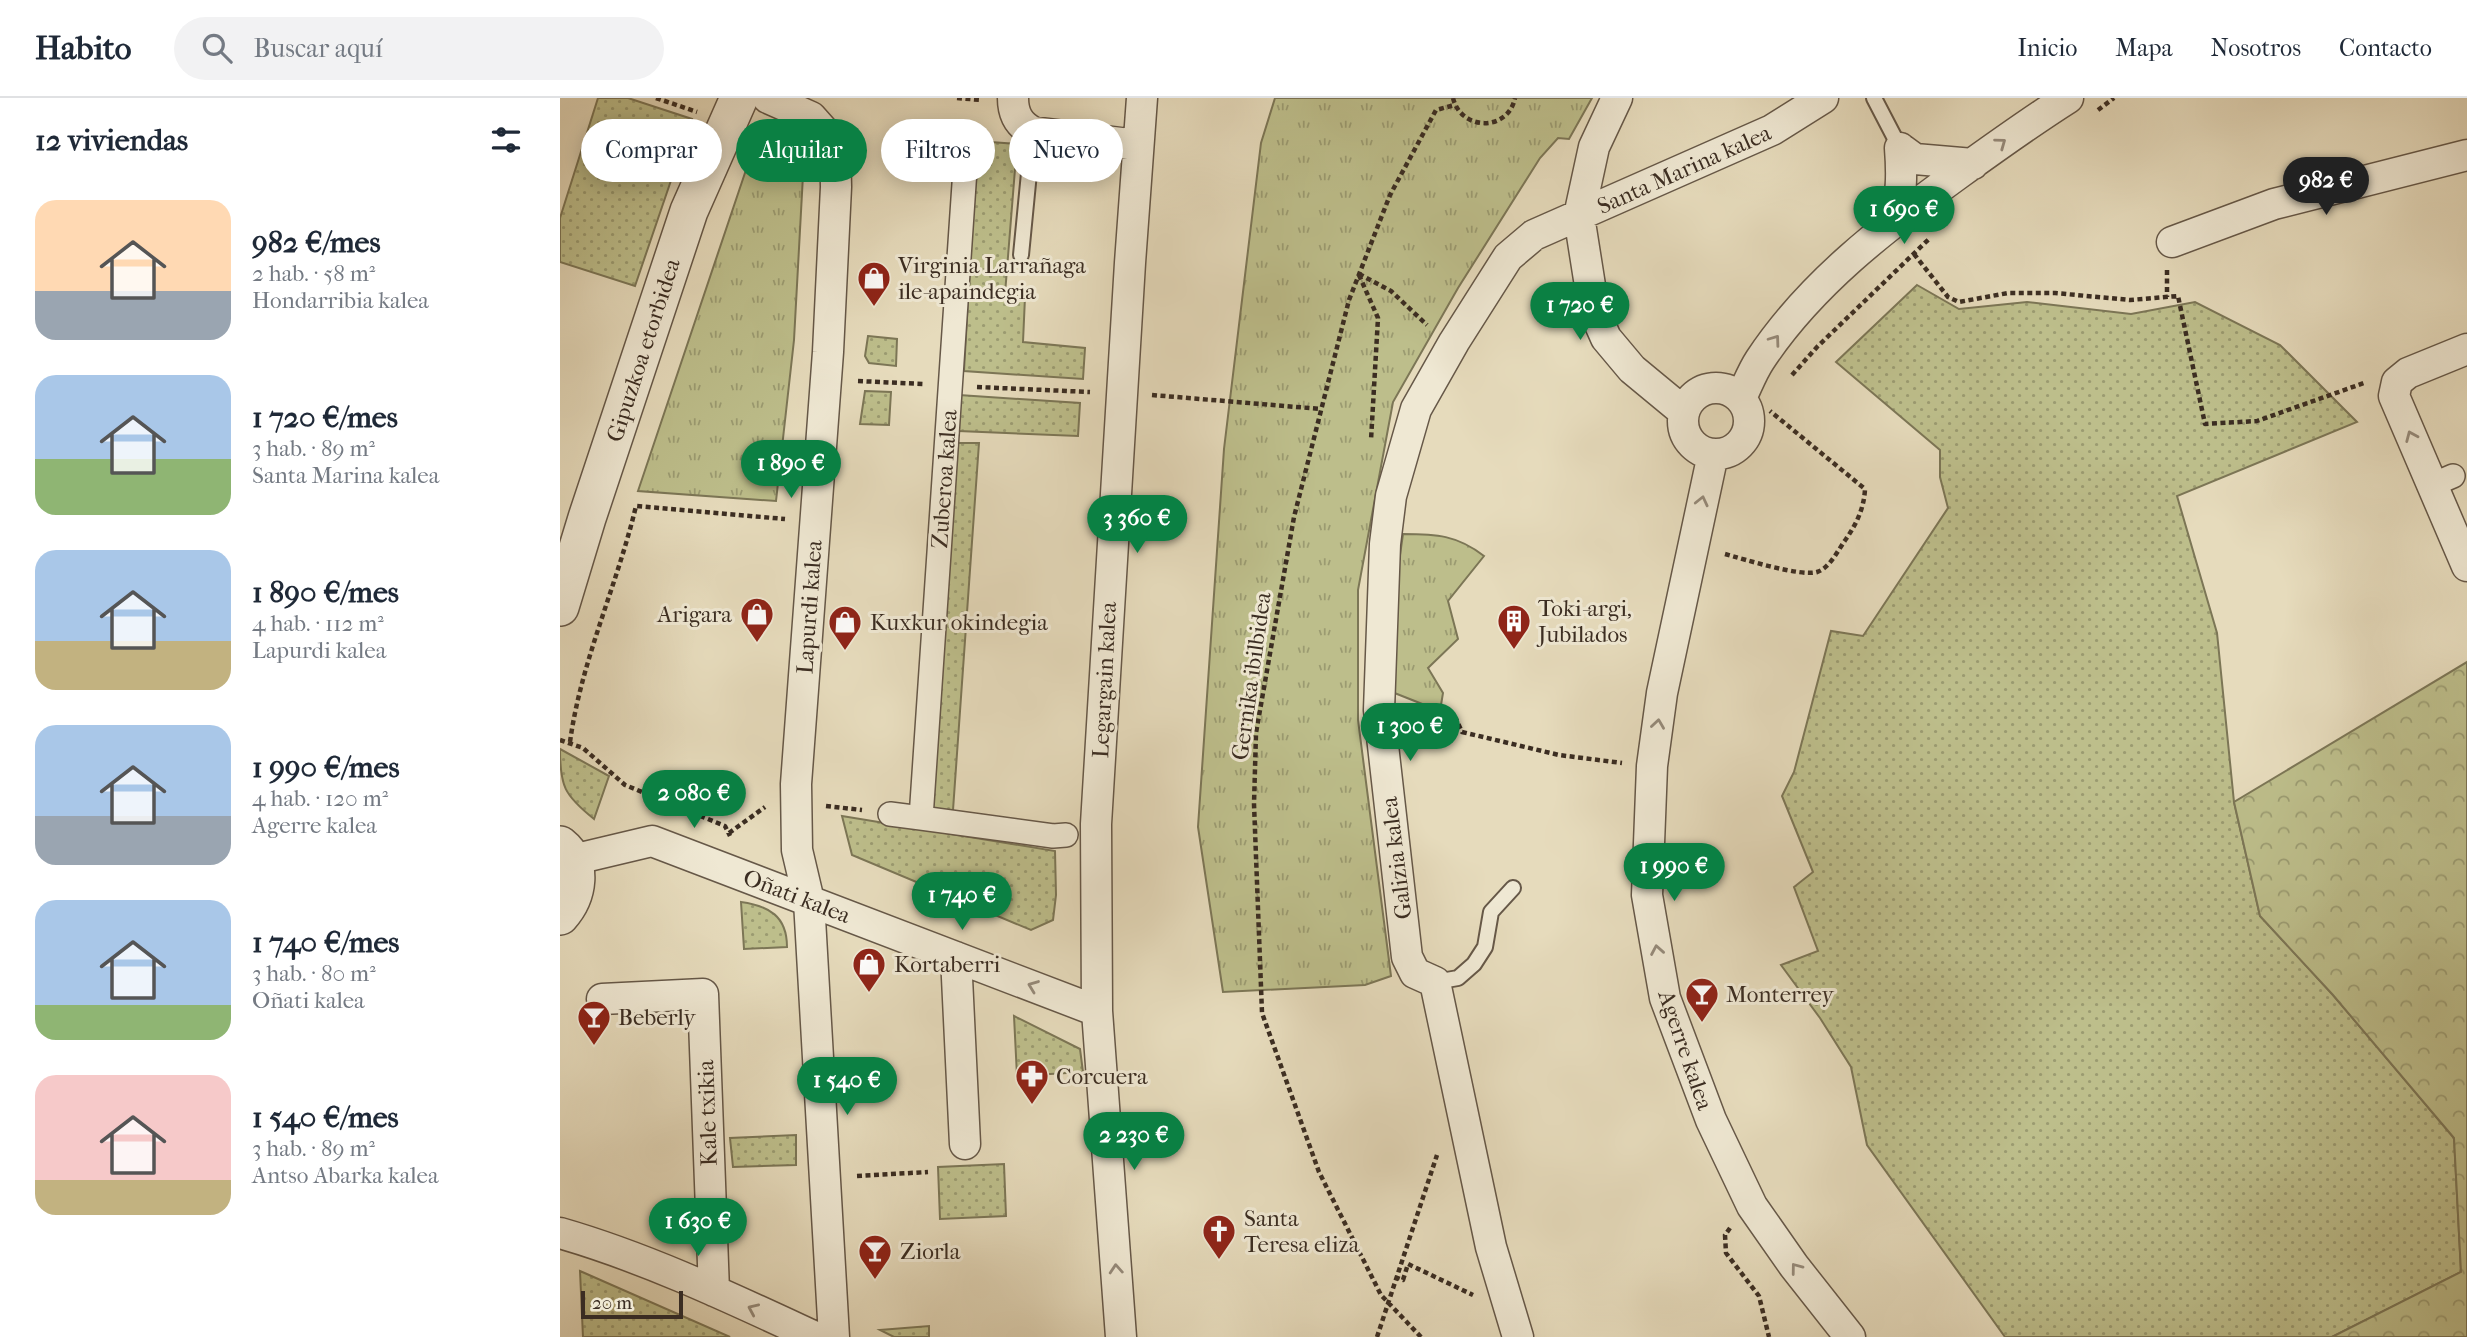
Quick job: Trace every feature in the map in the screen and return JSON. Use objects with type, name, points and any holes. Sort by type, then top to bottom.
[{"type":"street","name":"Gipuzkoa etorbidea","points":[[562,591],[689,211],[740,98]]},
{"type":"street","name":"Lapurdi kalea","points":[[768,98],[811,117],[835,144],[834,240],[796,784],[785,804],[809,901],[834,1337]]},
{"type":"street","points":[[1013,98],[1018,119]]},
{"type":"street","name":"Legargain kalea","points":[[1121,1337],[1097,1011],[1096,824],[1142,98]]},
{"type":"street","name":"Santa Marina kalea","points":[[1617,98],[1594,147],[1579,216],[1594,311],[1606,338],[1632,369],[1684,412]]},
{"type":"street","name":"Santa Marina kalea","points":[[1579,216],[1772,130],[1823,98]]},
{"type":"street","points":[[1741,398],[1758,362],[1800,307],[1895,220],[2027,124],[2080,106]]},
{"type":"street","points":[[1123,143],[1137,145]]},
{"type":"street","points":[[1900,148],[1915,159],[1973,164]]},
{"type":"street","points":[[1895,220],[1902,176],[1900,148]]},
{"type":"street","points":[[2172,242],[2274,204],[2467,155]]},
{"type":"street","name":"Zuberoa kalea","points":[[921,818],[964,182]]},
{"type":"street","name":"Galizia kalea","points":[[1435,982],[1415,973],[1407,957],[1379,710],[1385,544],[1391,496],[1416,409],[1454,342],[1508,257],[1534,235],[1579,216]]},
{"type":"street","points":[[2467,349],[2408,373],[2397,382],[2395,396],[2442,480],[2467,566]]},
{"type":"street","points":[[1723,388],[1741,398],[1750,419],[1743,441],[1735,449],[1713,454],[1692,444],[1683,424],[1684,412],[1695,395],[1703,390],[1723,388]]},
{"type":"street","name":"Agerre kalea","points":[[1713,454],[1662,693],[1652,766],[1647,895],[1665,998],[1711,1120],[1752,1206],[1794,1266],[1844,1329]]},
{"type":"street","points":[[890,814],[1053,836],[1066,835]]},
{"type":"street","name":"Oñati kalea","points":[[566,853],[652,841],[1097,1011]]},
{"type":"street","points":[[560,916],[570,905],[576,890],[577,875],[566,853]]},
{"type":"street","points":[[956,957],[965,1144]]},
{"type":"street","points":[[1435,982],[1491,1247],[1518,1337]]},
{"type":"street","name":"Kale txikia","points":[[602,999],[703,993],[714,1292]]},
{"type":"street","points":[[560,1233],[714,1292],[815,1337]]},
{"type":"lane","points":[[1874,98],[1900,148]]},
{"type":"lane","points":[[1021,255],[1029,182]]},
{"type":"lane","points":[[1435,982],[1458,978],[1474,964],[1485,947],[1491,912],[1513,888]]},
{"type":"path","points":[[1453,98],[1455,105],[1468,120],[1489,124],[1508,114],[1515,98]]},
{"type":"path","points":[[2080,106],[2114,98]]},
{"type":"path","name":"Gernika ibilbidea","points":[[1421,1337],[1381,1295],[1319,1172],[1262,1013],[1254,804],[1256,733],[1294,517],[1349,300],[1390,195],[1436,110],[1455,105]]},
{"type":"path","points":[[1787,381],[1817,347],[1939,230]]},
{"type":"path","points":[[1914,254],[1948,297],[1959,302],[2008,293],[2055,293],[2130,300],[2178,296],[2205,424],[2257,422],[2384,376],[2397,382]]},
{"type":"path","points":[[1359,274],[1391,291],[1423,323],[1454,342]]},
{"type":"path","points":[[1359,274],[1378,317],[1371,443]]},
{"type":"path","points":[[874,382],[1088,392]]},
{"type":"path","points":[[1122,393],[1321,409]]},
{"type":"path","points":[[1717,552],[1803,573],[1818,572],[1837,552],[1864,505],[1865,488],[1768,409],[1774,400]]},
{"type":"path","points":[[569,742],[575,702],[628,541],[636,506],[815,521]]},
{"type":"path","points":[[1379,710],[1456,719],[1462,732],[1559,755],[1652,766]]},
{"type":"path","points":[[560,740],[583,748],[625,785],[725,826],[733,843]]},
{"type":"path","points":[[729,833],[785,804],[890,814]]},
{"type":"path","points":[[1377,1337],[1440,1147]]},
{"type":"path","points":[[825,1178],[928,1172]]},
{"type":"path","points":[[1733,1225],[1725,1235],[1726,1253],[1759,1296],[1769,1337]]},
{"type":"path","points":[[1395,1278],[1403,1280],[1408,1264],[1474,1296]]},
{"type":"green space","points":[[598,98],[628,98],[692,119],[591,119]]},
{"type":"green space","points":[[1275,98],[1592,98],[1569,139],[1558,138],[1540,158],[1458,288],[1393,402],[1358,590],[1358,720],[1391,976],[1365,985],[1223,992],[1198,827],[1224,449],[1261,143]]},
{"type":"green space","points":[[995,142],[1009,143],[1009,182],[1014,182],[1005,294],[1025,297],[1023,342],[1085,348],[1083,379],[964,371],[975,182],[995,182]]},
{"type":"green space","points":[[581,152],[581,182],[670,182],[635,286],[560,262],[560,218]]},
{"type":"green space","points":[[742,182],[803,182],[794,340],[776,501],[638,491]]},
{"type":"green space","points":[[1917,285],[1959,309],[2027,302],[2131,314],[2195,302],[2280,345],[2357,422],[2177,496],[2217,633],[2234,802],[2260,916],[2333,995],[2454,1138],[2461,1272],[2332,1337],[2005,1337],[1867,1145],[1851,1067],[1820,1018],[1781,965],[1818,951],[1794,887],[1813,872],[1782,796],[1794,772],[1831,631],[1863,636],[1948,508],[1940,477],[1940,450],[1836,362]]},
{"type":"green space","points":[[868,336],[897,339],[896,366],[869,363],[865,356]]},
{"type":"green space","points":[[865,391],[891,392],[889,425],[860,424]]},
{"type":"green space","points":[[959,395],[1080,403],[1078,436],[959,431]]},
{"type":"green space","points":[[956,443],[979,443],[953,810],[932,811]]},
{"type":"green space","points":[[1403,534],[1446,537],[1465,544],[1484,556],[1448,601],[1458,639],[1428,668],[1443,693],[1440,711],[1392,692],[1395,590]]},
{"type":"green space","points":[[2467,662],[2467,1337],[2332,1337],[2461,1272],[2454,1138],[2333,995],[2260,916],[2234,802]]},
{"type":"green space","points":[[560,749],[609,776],[594,819],[576,803],[566,789],[561,772]]},
{"type":"green space","points":[[842,816],[1055,851],[1056,895],[1053,920],[1031,930],[852,855]]},
{"type":"green space","points":[[741,902],[760,906],[775,914],[784,927],[787,947],[744,949]]},
{"type":"green space","points":[[1014,1016],[1080,1049],[1083,1072],[1017,1076]]},
{"type":"green space","points":[[796,1135],[796,1165],[733,1167],[730,1138]]},
{"type":"green space","points":[[1004,1164],[1006,1216],[940,1219],[938,1167]]},
{"type":"green space","points":[[580,1271],[730,1337],[583,1337]]},
{"type":"green space","points":[[929,1326],[929,1337],[894,1337],[880,1330]]},
{"type":"place","name":"Virginia Larrañaga ile-apaindegia","points":[[874,308]]},
{"type":"place","name":"Arigara","points":[[757,644]]},
{"type":"place","name":"Toki-argi, Jubilados","points":[[1514,651]]},
{"type":"place","name":"Kuxkur okindegia","points":[[845,652]]},
{"type":"place","name":"Kortaberri","points":[[869,994]]},
{"type":"place","name":"Monterrey","points":[[1702,1024]]},
{"type":"place","name":"Beberly","points":[[594,1047]]},
{"type":"place","name":"Corcuera","points":[[1032,1106]]},
{"type":"place","name":"Santa Teresa eliza","points":[[1219,1261]]},
{"type":"place","name":"Ziorla","points":[[875,1281]]}]
